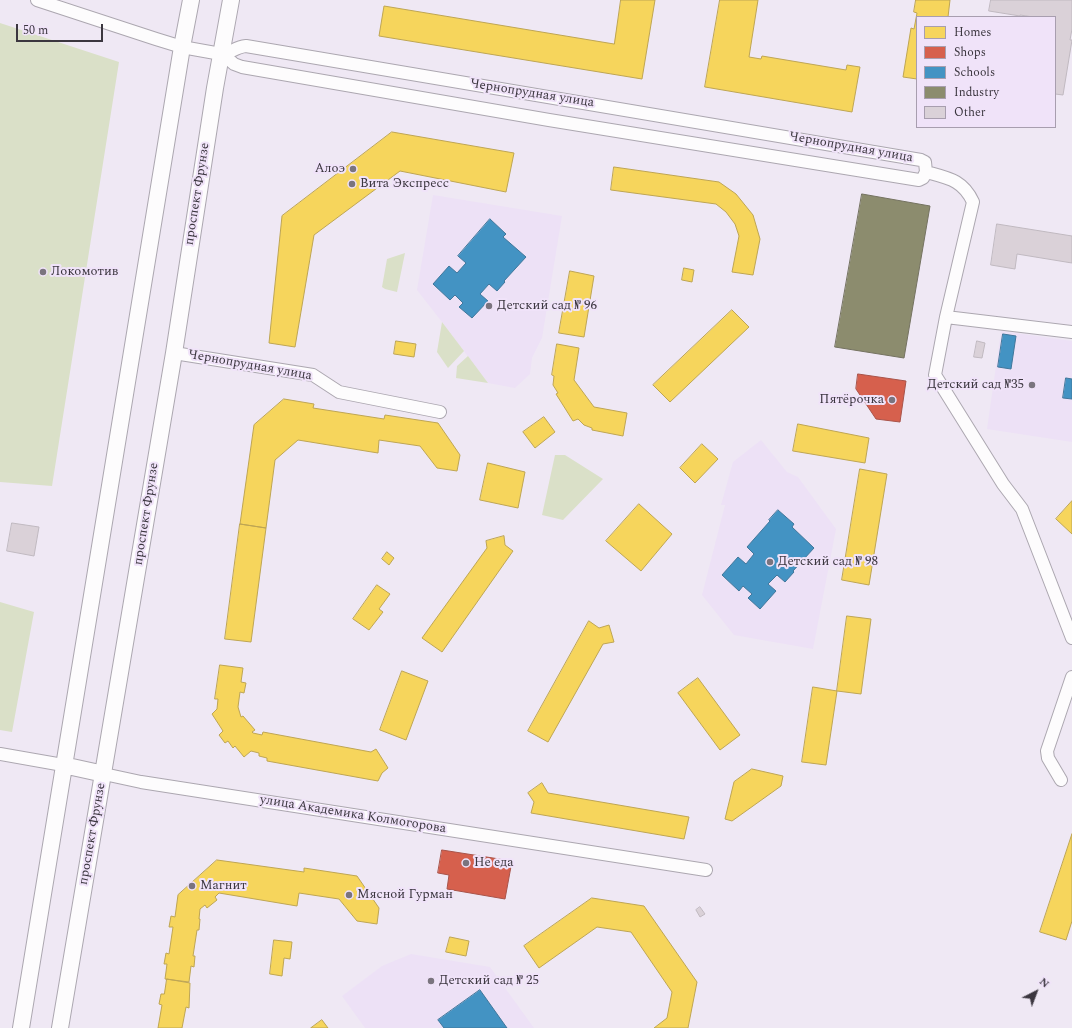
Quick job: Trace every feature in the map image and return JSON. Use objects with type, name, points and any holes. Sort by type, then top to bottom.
[{"type":"main road","points":[[21,1028],[63,765],[191,0]]},
{"type":"main road","name":"проспект Фрунзе","points":[[60,1028],[104,774],[231,0]]},
{"type":"main road","name":"улица Академика Колмогорова","points":[[63,765],[104,774]]},
{"type":"street","name":"Чернопрудная улица","points":[[37,0],[182,47],[221,54],[246,46],[586,103],[921,160],[925,162],[926,172],[923,178],[918,180],[541,119],[242,67],[234,64],[221,54]]},
{"type":"street","points":[[926,172],[951,179],[965,188],[973,202],[946,317],[935,375],[1003,484],[1022,508],[1072,638]]},
{"type":"street","points":[[946,317],[1072,332]]},
{"type":"street","name":"Чернопрудная улица","points":[[174,353],[313,375],[339,392],[440,412]]},
{"type":"street","points":[[1061,780],[1048,758],[1047,751],[1072,677]]},
{"type":"street","name":"улица Академика Колмогорова","points":[[0,754],[63,765]]},
{"type":"street","name":"улица Академика Колмогорова","points":[[104,774],[141,782],[706,870]]},
{"type":"shaded area","name":"Детский сад № 96","points":[[433,195],[562,216],[542,338],[532,358],[530,374],[515,388],[488,383],[417,290]]},
{"type":"shaded area","name":"Детский сад №35","points":[[1001,331],[1072,341],[1072,442],[987,429]]},
{"type":"shaded area","name":"Детский сад № 98","points":[[761,440],[787,472],[798,477],[836,529],[813,649],[734,635],[702,595],[725,505],[721,505],[733,462]]},
{"type":"shaded area","name":"Детский сад № 25","points":[[411,954],[490,967],[534,1028],[365,1028],[342,996],[382,966]]},
{"type":"green space","name":"Локомотив","points":[[0,23],[119,62],[52,486],[0,482]]},
{"type":"green space","points":[[405,253],[397,292],[385,289],[382,287],[387,259]]},
{"type":"green space","points":[[442,322],[464,351],[448,368],[437,352]]},
{"type":"green space","points":[[468,356],[488,383],[456,378],[457,366]]},
{"type":"green space","points":[[555,455],[565,455],[603,479],[563,520],[542,515]]},
{"type":"green space","points":[[0,602],[34,612],[12,732],[0,730]]},
{"type":"building: Homes","points":[[621,0],[655,0],[642,79],[379,36],[384,6],[614,44]]},
{"type":"building: Homes","points":[[720,0],[758,0],[749,57],[761,59],[762,56],[846,70],[847,65],[860,67],[852,112],[705,87]]},
{"type":"building: Homes","points":[[916,0],[950,0],[948,16],[916,16],[917,13],[914,12]]},
{"type":"building: Homes","points":[[916,18],[916,79],[903,77],[911,28],[914,29]]},
{"type":"building: Homes","points":[[392,132],[514,153],[506,192],[400,171],[314,235],[295,347],[269,343],[282,216]]},
{"type":"building: Homes","points":[[614,167],[719,182],[736,194],[753,215],[760,239],[753,275],[732,272],[739,236],[735,224],[726,212],[716,204],[611,190]]},
{"type":"building: Homes","points":[[684,268],[694,270],[692,282],[682,280]]},
{"type":"building: Homes","points":[[570,271],[594,276],[584,337],[559,333]]},
{"type":"building: Homes","points":[[732,310],[749,327],[670,402],[653,385]]},
{"type":"building: Homes","points":[[396,341],[416,344],[414,357],[394,354]]},
{"type":"building: Homes","points":[[557,344],[579,348],[574,380],[594,407],[627,413],[623,436],[592,430],[592,428],[584,425],[578,419],[573,421],[556,394],[558,393],[553,385],[554,376],[552,375]]},
{"type":"building: Homes","points":[[284,399],[314,404],[313,408],[384,419],[385,415],[438,423],[460,455],[457,471],[437,468],[420,446],[379,440],[378,453],[298,440],[275,460],[266,528],[240,524],[254,425]]},
{"type":"building: Homes","points":[[544,417],[555,432],[535,448],[523,432]]},
{"type":"building: Homes","points":[[798,424],[869,438],[865,463],[793,451]]},
{"type":"building: Homes","points":[[702,444],[718,459],[695,483],[680,468]]},
{"type":"building: Homes","points":[[488,463],[525,472],[518,508],[480,500]]},
{"type":"building: Homes","points":[[860,469],[887,474],[869,585],[842,580]]},
{"type":"building: Homes","points":[[1072,501],[1072,534],[1056,519]]},
{"type":"building: Homes","points":[[639,504],[672,534],[641,571],[606,541]]},
{"type":"building: Homes","points":[[240,524],[266,528],[251,642],[225,639]]},
{"type":"building: Homes","points":[[504,536],[505,545],[513,551],[442,652],[422,638],[487,548],[486,541]]},
{"type":"building: Homes","points":[[387,552],[394,558],[389,565],[382,559]]},
{"type":"building: Homes","points":[[377,585],[390,594],[379,609],[383,612],[369,630],[353,619]]},
{"type":"building: Homes","points":[[847,616],[871,619],[861,694],[837,691]]},
{"type":"building: Homes","points":[[589,621],[599,628],[609,625],[614,642],[603,644],[548,742],[528,731]]},
{"type":"building: Homes","points":[[220,665],[243,668],[241,682],[246,683],[244,693],[240,692],[238,707],[241,717],[243,716],[255,730],[252,732],[253,733],[262,735],[263,732],[371,752],[376,749],[388,768],[382,773],[378,781],[267,761],[267,758],[259,756],[259,753],[251,751],[244,757],[235,746],[233,748],[228,741],[225,743],[219,735],[223,731],[212,714],[217,709],[218,699],[215,699]]},
{"type":"building: Homes","points":[[402,671],[428,681],[406,740],[380,730]]},
{"type":"building: Homes","points":[[698,678],[740,735],[720,750],[678,693]]},
{"type":"building: Homes","points":[[813,687],[837,691],[826,765],[802,762]]},
{"type":"building: Homes","points":[[752,769],[783,776],[781,786],[732,821],[725,819],[734,782]]},
{"type":"building: Homes","points":[[542,783],[548,793],[689,817],[684,839],[531,813],[534,802],[528,793]]},
{"type":"building: Homes","points":[[1072,834],[1072,921],[1066,940],[1040,932]]},
{"type":"building: Homes","points":[[217,860],[304,872],[304,868],[357,876],[379,908],[377,924],[357,921],[339,899],[299,893],[297,906],[219,893],[215,897],[217,900],[207,908],[205,905],[200,909],[199,930],[197,930],[193,956],[195,956],[194,967],[191,966],[189,982],[165,979],[167,964],[164,964],[166,953],[169,954],[173,927],[169,927],[171,916],[175,917],[178,895]]},
{"type":"building: Homes","points":[[592,898],[644,906],[697,982],[688,1028],[654,1028],[667,1018],[672,992],[631,932],[597,927],[539,968],[524,946]]},
{"type":"building: Homes","points":[[450,937],[469,941],[466,956],[446,952]]},
{"type":"building: Homes","points":[[274,940],[292,942],[290,959],[284,958],[282,976],[270,974]]},
{"type":"building: Homes","points":[[167,979],[190,983],[189,1008],[186,1007],[182,1028],[158,1028],[162,1005],[159,1004],[161,994],[164,994]]},
{"type":"building: Homes","points":[[322,1020],[328,1028],[311,1028]]},
{"type":"building: Shops","points":[[858,374],[906,381],[900,422],[876,419],[856,389]]},
{"type":"building: Shops","points":[[442,850],[512,861],[505,899],[447,889],[449,875],[438,873]]},
{"type":"building: Schools","points":[[490,219],[506,234],[503,237],[526,257],[497,291],[489,284],[480,294],[488,301],[472,318],[459,307],[463,303],[455,295],[450,300],[433,284],[449,266],[457,273],[466,263],[458,256]]},
{"type":"building: Schools","points":[[1003,334],[1016,336],[1011,369],[998,367]]},
{"type":"building: Schools","points":[[1066,378],[1072,379],[1072,399],[1063,398]]},
{"type":"building: Schools","points":[[778,510],[794,524],[792,527],[814,548],[785,582],[777,575],[768,584],[776,591],[760,609],[748,598],[752,594],[743,586],[739,591],[722,575],[738,557],[746,564],[754,554],[747,547]]},
{"type":"building: Schools","points":[[480,990],[507,1028],[444,1028],[438,1020]]},
{"type":"building: Industry","points":[[862,194],[930,206],[904,358],[835,347]]},
{"type":"building: Other","points":[[991,0],[1072,0],[1072,29],[1070,40],[1072,40],[1063,95],[1056,94],[1056,16],[1020,16],[989,11]]},
{"type":"building: Other","points":[[997,224],[1072,236],[1072,263],[1017,254],[1015,269],[991,265]]},
{"type":"building: Other","points":[[977,341],[985,343],[982,358],[974,357]]},
{"type":"building: Other","points":[[12,523],[39,527],[34,556],[7,551]]},
{"type":"building: Other","points":[[700,907],[705,914],[700,917],[696,910]]},
{"type":"place","name":"Алоэ","points":[[353,169]]},
{"type":"place","name":"Вита Экспресс","points":[[352,184]]},
{"type":"place","name":"Локомотив","points":[[43,272]]},
{"type":"place","name":"Детский сад № 96","points":[[489,306]]},
{"type":"place","name":"Детский сад №35","points":[[1032,385]]},
{"type":"place","name":"Пятёрочка","points":[[892,400]]},
{"type":"place","name":"Детский сад № 98","points":[[770,562]]},
{"type":"place","name":"Не еда","points":[[466,863]]},
{"type":"place","name":"Магнит","points":[[192,886]]},
{"type":"place","name":"Мясной Гурман","points":[[349,895]]},
{"type":"place","name":"Детский сад № 25","points":[[431,981]]}]
